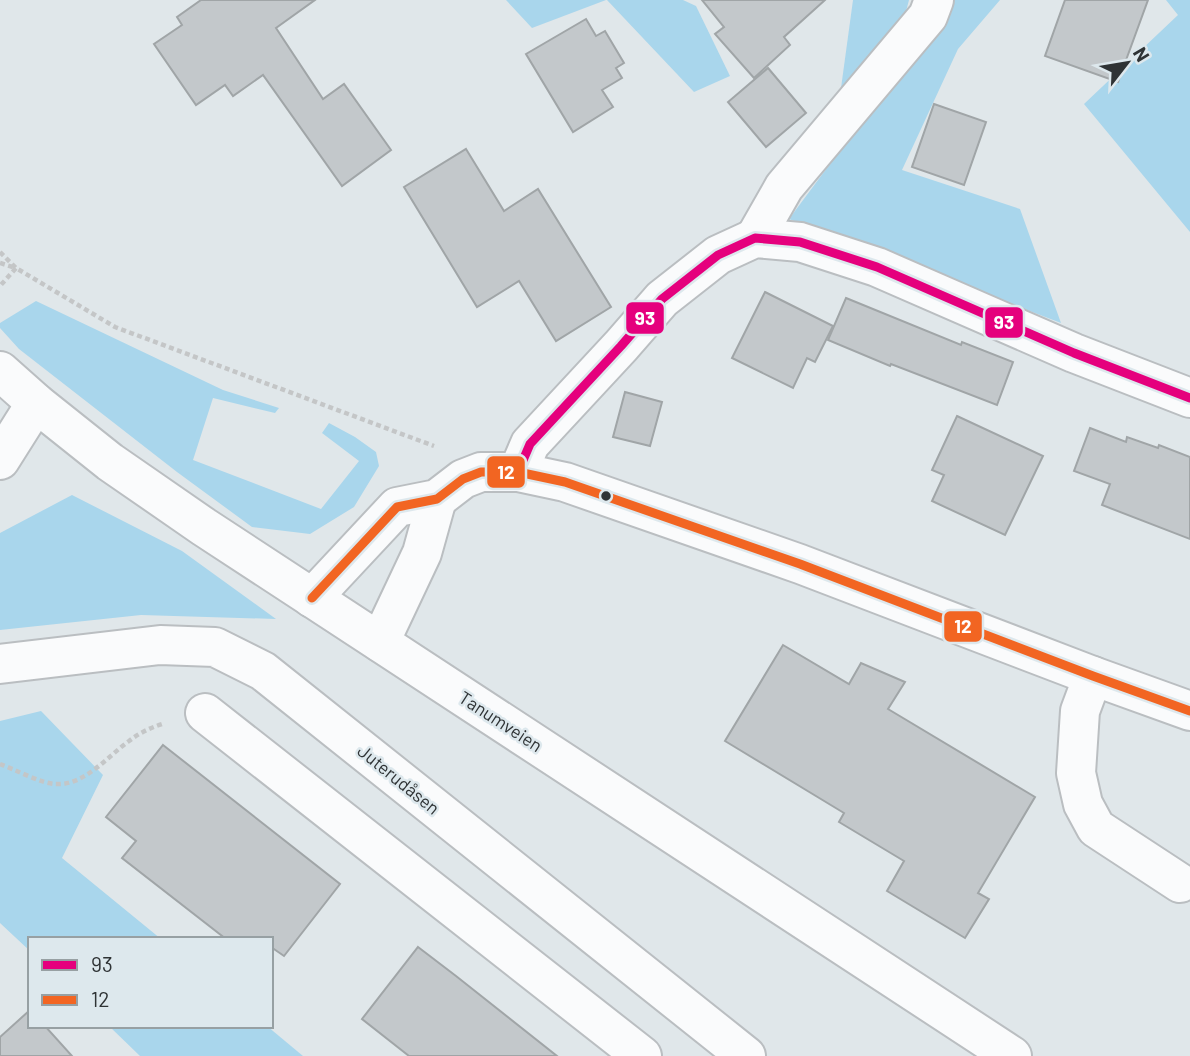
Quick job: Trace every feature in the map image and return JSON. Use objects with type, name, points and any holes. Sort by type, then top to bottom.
[{"type":"street","points":[[755,238],[784,187],[929,16],[934,0]]},
{"type":"street","points":[[518,472],[530,444],[662,299],[718,255],[755,238],[800,242],[877,267],[1074,352],[1190,398]]},
{"type":"street","name":"Tanumveien","points":[[0,372],[110,462],[312,598],[1013,1056]]},
{"type":"street","points":[[0,460],[36,403]]},
{"type":"street","points":[[312,598],[397,507],[450,489],[481,472],[518,472],[565,482],[835,576],[1190,711]]},
{"type":"street","points":[[380,642],[450,489]]},
{"type":"street","name":"Juterudåsen","points":[[0,664],[160,645],[215,647],[263,671],[746,1056]]},
{"type":"street","points":[[1093,676],[1080,711],[1076,773],[1083,804],[1096,828],[1181,883]]},
{"type":"street","points":[[205,713],[642,1056]]},
{"type":"path","points":[[0,251],[16,268]]},
{"type":"path","points":[[0,263],[16,268],[115,327],[443,449],[450,489]]},
{"type":"path","points":[[0,286],[16,268]]},
{"type":"path","points":[[0,764],[53,785],[67,784],[88,774],[130,740],[151,727],[165,722],[189,723],[205,713]]},
{"type":"shaded area","points":[[506,0],[606,0],[532,28]]},
{"type":"shaded area","points":[[607,0],[683,0],[696,6],[730,76],[694,92]]},
{"type":"shaded area","points":[[853,0],[909,0],[903,23],[841,88]]},
{"type":"shaded area","points":[[952,0],[1000,0],[958,49],[902,170],[1020,209],[1061,323],[789,219]]},
{"type":"shaded area","points":[[1166,0],[1190,0],[1190,232],[1084,104],[1178,15]]},
{"type":"shaded area","points":[[36,301],[223,390],[279,408],[275,413],[213,398],[193,460],[321,509],[359,461],[322,433],[329,423],[376,452],[379,466],[354,507],[310,534],[252,527],[19,349],[0,328],[0,323]]},
{"type":"shaded area","points":[[72,495],[182,551],[276,619],[141,615],[0,630],[0,533]]},
{"type":"shaded area","points":[[41,711],[103,775],[62,858],[159,937],[28,937],[28,949],[0,923],[0,721]]},
{"type":"shaded area","points":[[111,1028],[269,1028],[303,1056],[140,1056]]},
{"type":"building","points":[[201,0],[315,0],[276,28],[323,99],[344,84],[391,150],[342,186],[263,75],[233,96],[225,85],[196,105],[154,44],[182,25],[177,17]]},
{"type":"building","points":[[702,0],[825,0],[784,37],[790,45],[754,78],[715,34],[724,27]]},
{"type":"building","points":[[1065,0],[1148,0],[1118,82],[1045,56]]},
{"type":"building","points":[[586,19],[596,36],[605,31],[624,63],[616,68],[622,78],[602,90],[613,107],[573,132],[526,54]]},
{"type":"building","points":[[768,68],[806,113],[766,147],[728,102]]},
{"type":"building","points":[[934,104],[986,122],[964,185],[912,167]]},
{"type":"building","points":[[466,149],[504,211],[538,189],[611,307],[556,341],[519,281],[477,307],[404,187]]},
{"type":"building","points":[[765,292],[833,326],[815,362],[807,358],[793,388],[732,358]]},
{"type":"building","points":[[846,298],[961,345],[962,342],[1013,362],[997,405],[828,340]]},
{"type":"building","points":[[625,392],[662,402],[650,446],[613,437]]},
{"type":"building","points":[[957,416],[1043,456],[1005,535],[932,501],[944,475],[932,470]]},
{"type":"building","points":[[1090,428],[1126,442],[1127,437],[1190,457],[1190,539],[1102,505],[1110,484],[1074,471]]},
{"type":"building","points":[[783,645],[849,684],[861,663],[905,682],[888,709],[1035,797],[978,893],[989,899],[965,938],[887,891],[904,861],[839,822],[844,813],[725,741]]},
{"type":"building","points":[[163,745],[340,884],[284,956],[273,948],[273,937],[223,937],[122,858],[136,841],[106,817]]},
{"type":"building","points":[[418,947],[557,1056],[409,1056],[362,1019]]},
{"type":"building","points":[[28,1012],[28,1028],[47,1028],[72,1056],[0,1056],[0,1037]]},
{"type":"transit line","name":"93","points":[[518,472],[530,444],[662,299],[718,255],[755,238],[800,242],[877,267],[1074,353],[1190,398]]},
{"type":"transit line","name":"12","points":[[312,598],[397,507],[437,499],[463,479],[481,472],[518,472],[565,482],[800,564],[1190,711]]}]
